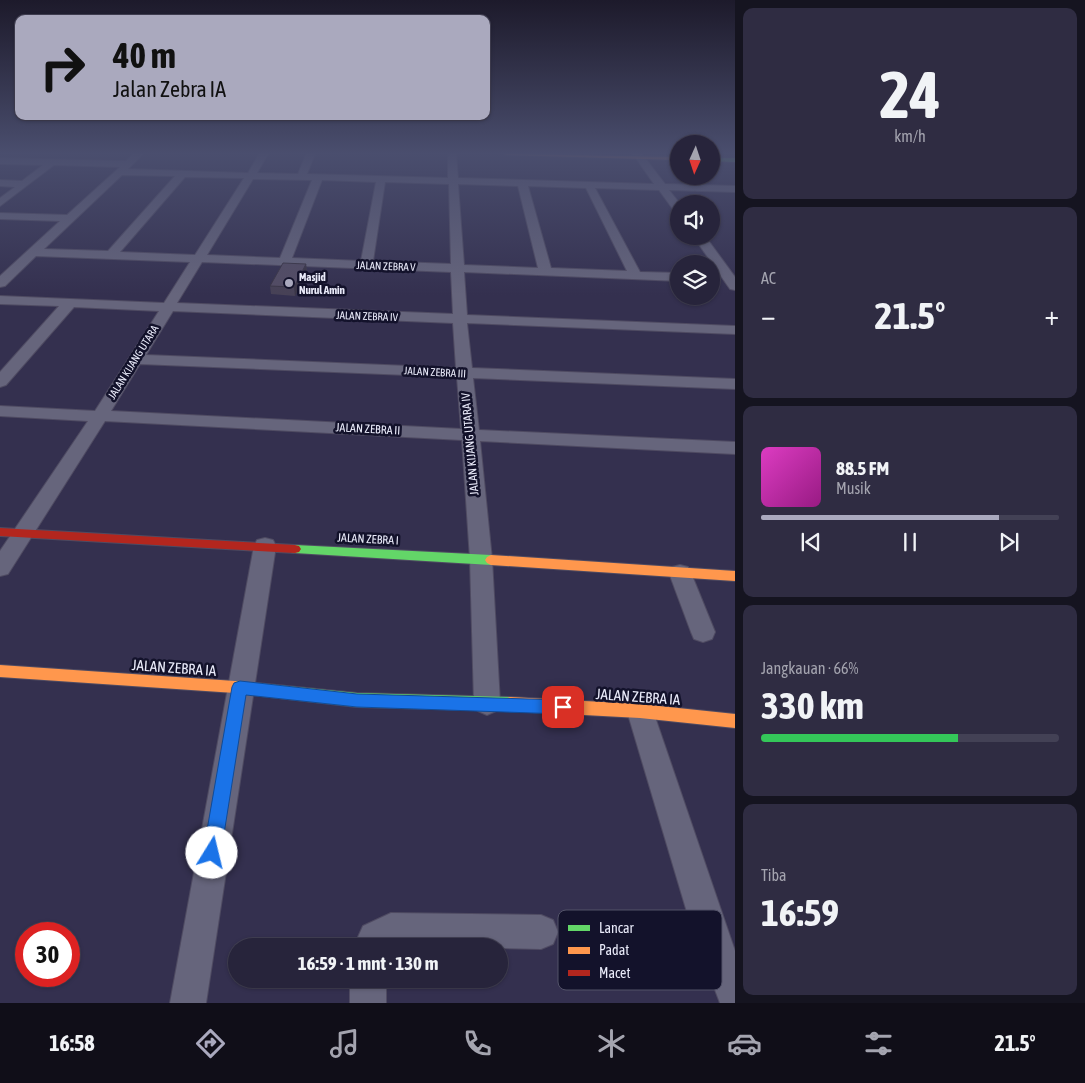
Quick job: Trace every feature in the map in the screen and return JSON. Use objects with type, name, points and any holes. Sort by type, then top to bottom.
[{"type":"street","points":[[0,283],[89,201]]},
{"type":"street","points":[[111,255],[159,201]]},
{"type":"street","name":"JALAN KIJANG UTARA","points":[[0,568],[100,416],[234,201]]},
{"type":"street","points":[[284,262],[309,201]]},
{"type":"street","points":[[366,265],[377,201]]},
{"type":"street","name":"JALAN KIJANG UTARA IV","points":[[455,201],[460,319],[481,559],[487,703]]},
{"type":"street","points":[[527,201],[545,271]]},
{"type":"street","points":[[597,201],[635,275]]},
{"type":"street","points":[[0,216],[70,218]]},
{"type":"street","points":[[706,245],[733,281]]},
{"type":"street","name":"JALAN ZEBRA V","points":[[34,252],[670,277]]},
{"type":"street","points":[[720,279],[733,281]]},
{"type":"street","name":"JALAN ZEBRA IV","points":[[0,300],[735,330]]},
{"type":"street","points":[[0,382],[70,303]]},
{"type":"street","name":"JALAN ZEBRA III","points":[[136,359],[735,384]]},
{"type":"street","name":"JALAN ZEBRA II","points":[[0,411],[735,448]]},
{"type":"street","name":"JALAN ZEBRA I","points":[[0,532],[265,546],[735,576]]},
{"type":"street","points":[[188,1003],[265,546]]},
{"type":"street","points":[[680,573],[703,632]]},
{"type":"street","name":"JALAN ZEBRA IA","points":[[0,671],[240,687],[357,700],[487,703],[640,711],[735,720]]},
{"type":"street","points":[[640,711],[703,910]]},
{"type":"street","points":[[375,938],[392,930],[541,932]]},
{"type":"street","points":[[722,962],[735,995]]},
{"type":"street","points":[[368,988],[368,1003]]},
{"type":"building","points":[[283,263],[306,264],[294,287],[270,286]]},
{"type":"traffic: fast","points":[[295,549],[491,560]]},
{"type":"traffic: fast","points":[[235,687],[357,700],[510,704]]},
{"type":"traffic: slow","points":[[491,560],[735,576]]},
{"type":"traffic: slow","points":[[0,671],[235,687]]},
{"type":"traffic: slow","points":[[510,704],[640,711],[735,721]]},
{"type":"traffic: jam","points":[[0,532],[295,549]]},
{"type":"place","name":"Masjid Nurul Amin","points":[[289,283]]},
{"type":"route","points":[[212,853],[240,687],[357,700],[563,707]]}]
